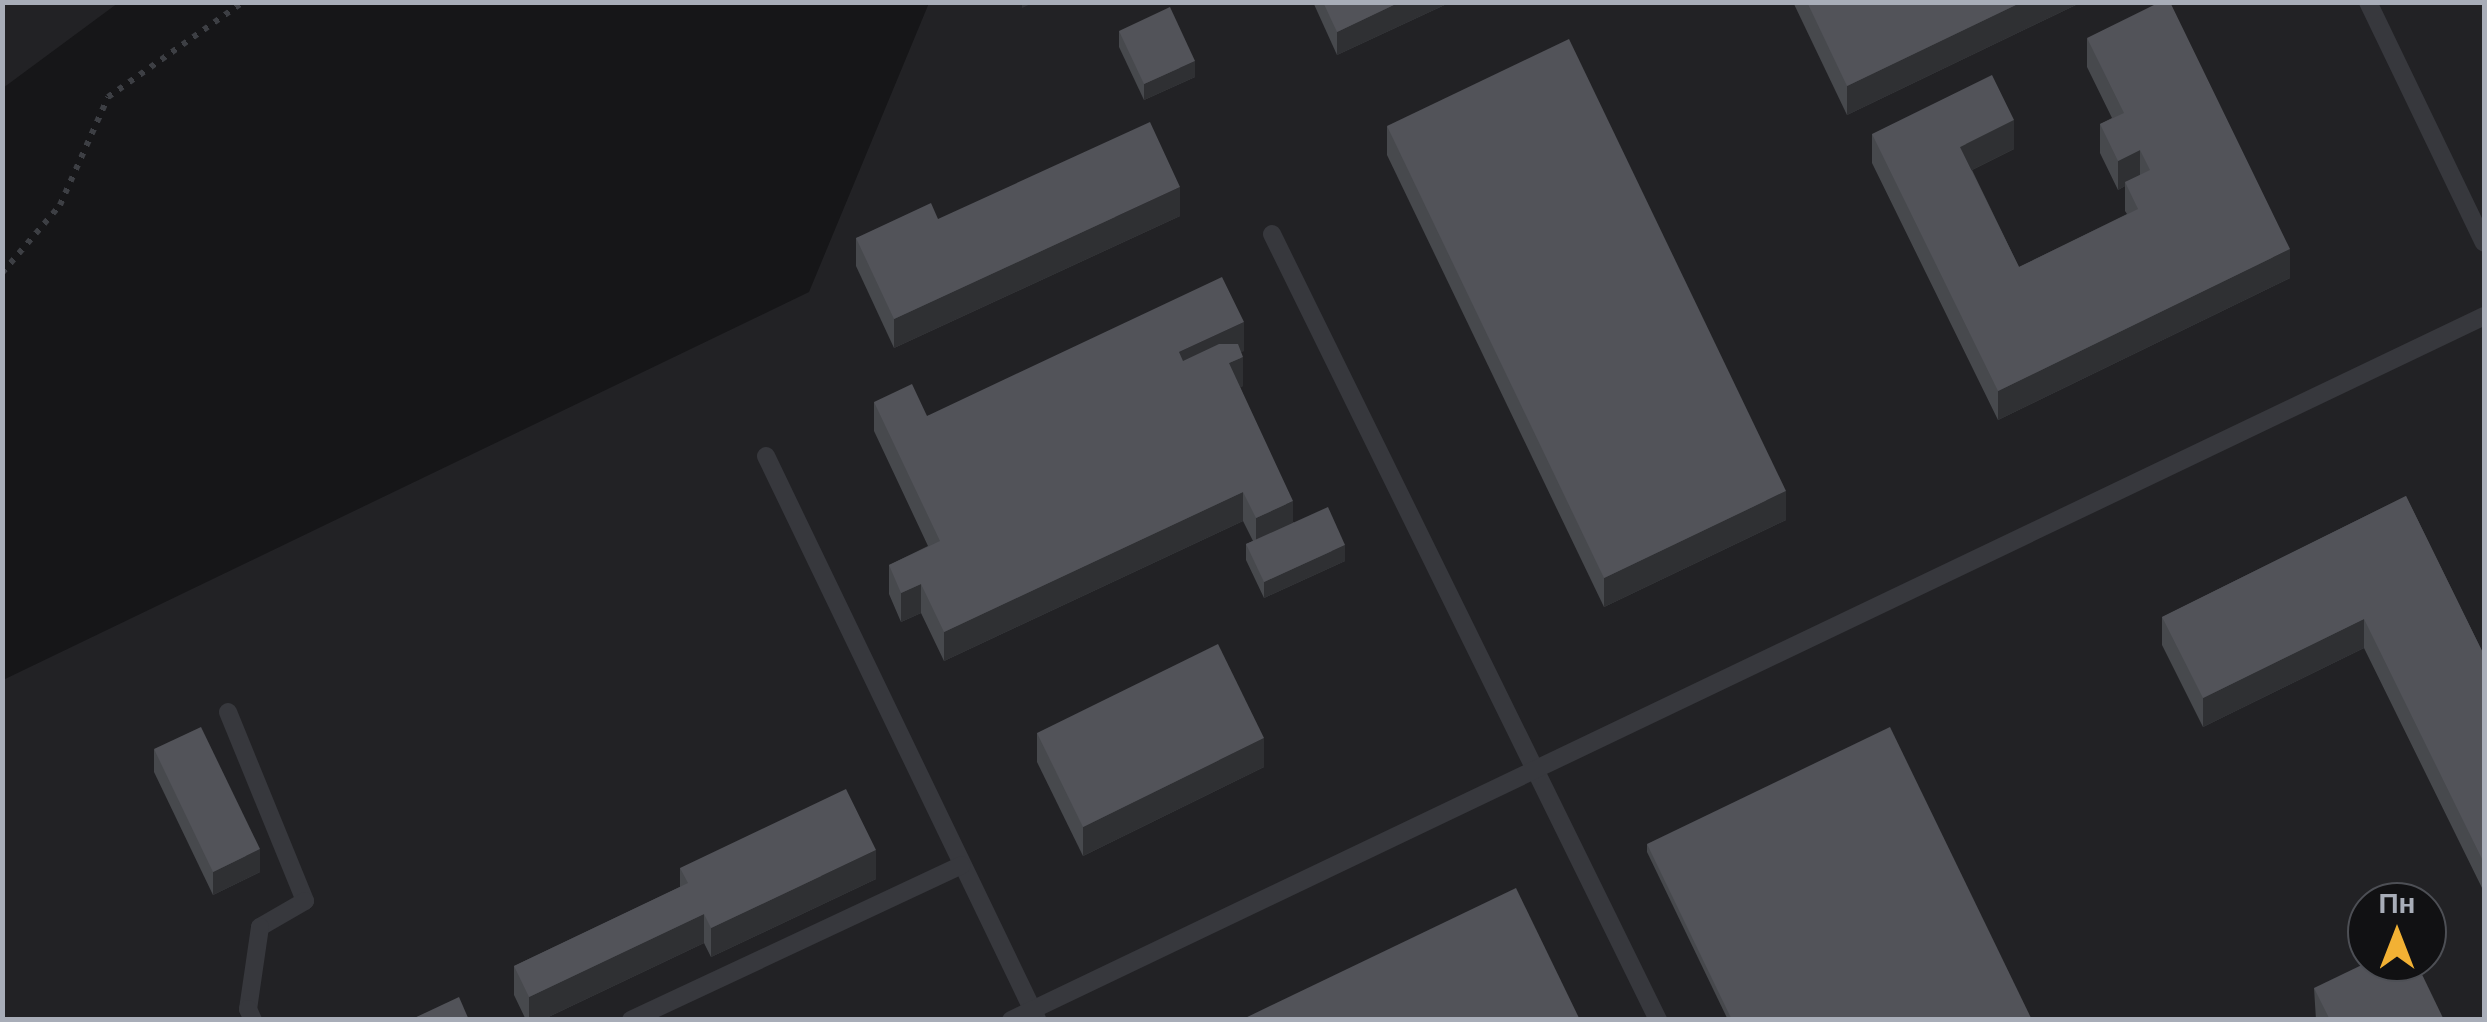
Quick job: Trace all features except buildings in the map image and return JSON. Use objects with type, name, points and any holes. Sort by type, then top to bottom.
[{"type":"lane","points":[[2368,2],[2484,244]]},
{"type":"lane","points":[[1272,234],[1658,1020]]},
{"type":"lane","points":[[1011,1020],[1035,1014],[1534,770],[2484,316]]},
{"type":"lane","points":[[766,456],[1035,1014]]},
{"type":"lane","points":[[228,712],[305,901],[260,928],[248,1009],[253,1020]]},
{"type":"lane","points":[[631,1020],[962,864]]},
{"type":"path","points":[[2,273],[60,205],[108,98],[243,2]]},
{"type":"shaded area","points":[[3,2],[118,2],[118,3],[3,88]]},
{"type":"shaded area","points":[[929,3],[2484,3],[2484,1019],[3,1020],[3,680],[809,292]]}]
